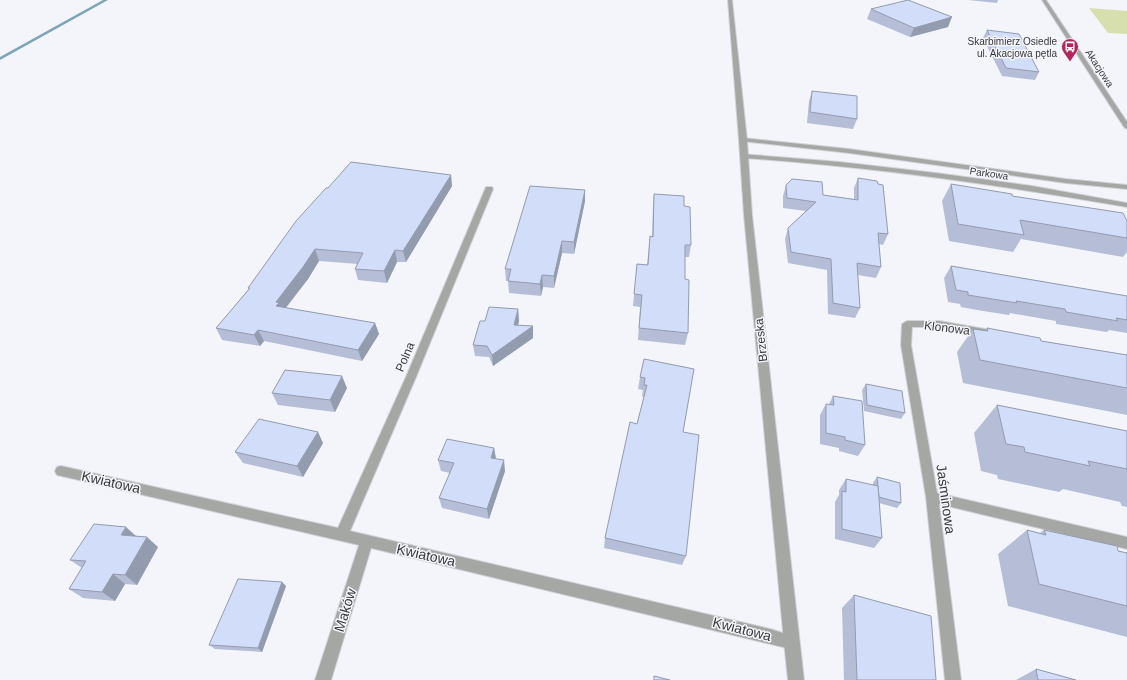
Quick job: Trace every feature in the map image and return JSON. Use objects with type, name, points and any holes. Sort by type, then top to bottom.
[{"type":"street","name":"Brzeska","points":[[730,0],[749,222],[796,680]]},
{"type":"street","name":"Akacjowa","points":[[1044,0],[1127,127]]},
{"type":"street","name":"Parkowa","points":[[743,140],[849,151],[1066,181],[1127,187]]},
{"type":"street","points":[[848,164],[849,151]]},
{"type":"street","name":"Parkowa","points":[[744,156],[848,164],[1011,186],[1127,205]]},
{"type":"street","points":[[1007,173],[1011,186]]},
{"type":"street","name":"Polna","points":[[342,535],[411,377],[489,189]]},
{"type":"street","name":"Klonowa","points":[[908,324],[939,324],[994,334]]},
{"type":"street","name":"Jaśminowa","points":[[908,324],[906,345],[932,497],[953,680]]},
{"type":"street","name":"Kwiatowa","points":[[61,471],[342,535],[791,642]]},
{"type":"street","points":[[932,497],[1127,543]]},
{"type":"street","name":"Maków","points":[[323,680],[367,541]]},
{"type":"green space","points":[[1089,8],[1127,11],[1127,34],[1108,33]]},
{"type":"building","points":[[908,0],[952,17],[914,28],[871,9]]},
{"type":"building","points":[[987,30],[1019,34],[1039,72],[1006,68]]},
{"type":"building","points":[[812,91],[857,96],[857,119],[810,112]]},
{"type":"building","points":[[351,162],[451,175],[403,251],[395,250],[384,271],[355,269],[363,253],[315,249],[276,302],[279,303],[276,306],[375,323],[358,350],[258,330],[254,335],[216,328],[250,288],[248,288],[296,221]]},
{"type":"building","points":[[858,178],[877,181],[878,184],[883,185],[888,234],[878,233],[881,267],[857,263],[860,308],[833,303],[831,259],[791,252],[788,228],[816,202],[787,198],[786,185],[792,179],[822,182],[823,195],[858,200]]},
{"type":"building","points":[[951,184],[1012,194],[1012,196],[1123,213],[1127,221],[1127,238],[1020,220],[1024,235],[958,224]]},
{"type":"building","points":[[530,186],[585,190],[574,242],[562,241],[554,276],[542,275],[540,284],[508,281],[511,269],[505,269]]},
{"type":"building","points":[[654,194],[684,196],[684,206],[690,207],[691,245],[685,245],[685,279],[689,280],[688,333],[639,328],[642,295],[634,294],[637,264],[648,265],[650,236],[653,237]]},
{"type":"building","points":[[951,266],[1127,296],[1127,320],[1116,318],[1118,321],[1066,312],[1065,309],[968,295],[968,292],[956,290]]},
{"type":"building","points":[[489,307],[518,309],[514,325],[533,326],[492,355],[487,346],[473,345],[480,321],[485,321]]},
{"type":"building","points":[[987,328],[1040,338],[1041,341],[1127,355],[1127,388],[980,360],[973,329],[988,331]]},
{"type":"building","points":[[644,359],[694,369],[683,432],[699,435],[686,556],[605,538],[630,422],[637,424],[647,385],[644,385],[645,378],[640,377]]},
{"type":"building","points":[[285,370],[342,376],[330,400],[272,393]]},
{"type":"building","points":[[866,384],[902,391],[905,413],[867,405]]},
{"type":"building","points":[[833,396],[862,401],[865,445],[845,440],[845,437],[826,433],[826,404],[834,405]]},
{"type":"building","points":[[997,405],[1127,431],[1127,469],[1088,461],[1090,466],[1025,452],[1024,447],[1006,444]]},
{"type":"building","points":[[259,419],[318,432],[297,466],[235,452]]},
{"type":"building","points":[[447,439],[494,448],[491,458],[504,460],[487,509],[439,498],[454,463],[438,460]]},
{"type":"building","points":[[877,477],[900,483],[901,503],[879,497]]},
{"type":"building","points":[[846,479],[878,486],[882,538],[842,529],[842,491],[846,492]]},
{"type":"building","points":[[94,524],[126,527],[121,535],[147,537],[125,575],[113,574],[102,592],[69,589],[86,561],[70,560]]},
{"type":"building","points":[[1027,530],[1046,535],[1044,530],[1117,546],[1118,551],[1127,553],[1127,606],[1039,584]]},
{"type":"building","points":[[238,579],[282,582],[258,648],[209,645]]},
{"type":"building","points":[[854,595],[931,616],[936,680],[857,680]]},
{"type":"building","points":[[1036,669],[1076,680],[1038,680]]},
{"type":"building","points":[[654,676],[670,680],[654,680]]},
{"type":"waterway","points":[[0,59],[106,0]]},
{"type":"place","name":"Skarbimierz Osiedle ul. Akacjowa pętla","points":[[1070,62]]}]
